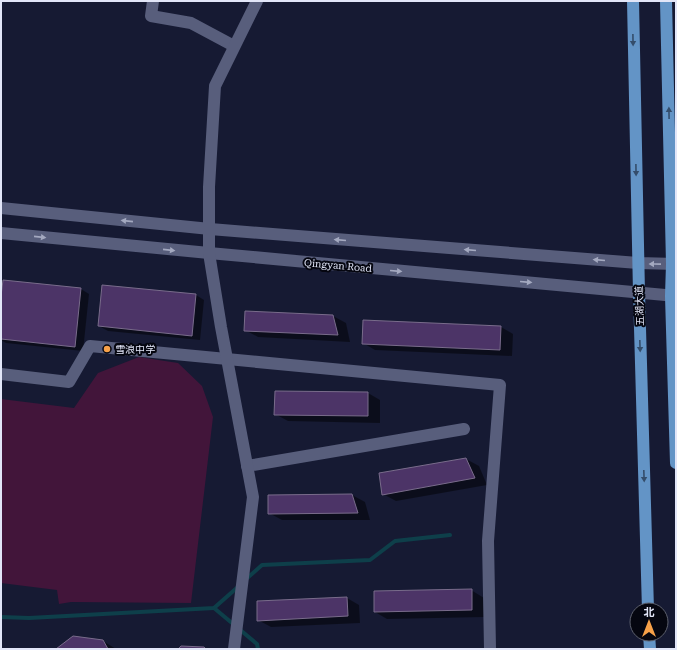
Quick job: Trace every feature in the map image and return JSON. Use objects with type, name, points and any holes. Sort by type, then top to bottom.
[{"type":"main road","name":"五湖大道","points":[[633,1],[638,263],[648,602]]},
{"type":"main road","points":[[666,1],[674,264],[676,463]]},
{"type":"street","points":[[153,1],[151,16],[191,23],[234,46]]},
{"type":"street","points":[[234,647],[253,497],[246,466],[209,254],[209,187],[215,86],[257,1]]},
{"type":"street","points":[[1,208],[210,230],[638,263],[674,264]]},
{"type":"street","name":"Qingyan Road","points":[[1,233],[209,254],[674,296]]},
{"type":"street","points":[[1,374],[68,382],[90,346],[500,385],[488,541],[490,649]]},
{"type":"street","points":[[246,466],[464,429]]},
{"type":"shaded area","points":[[139,357],[178,363],[202,386],[213,417],[191,603],[71,602],[59,604],[57,590],[1,583],[1,399],[74,408],[98,373]]},
{"type":"building","points":[[3,280],[81,288],[75,347],[1,339],[1,296]]},
{"type":"building","points":[[102,285],[196,294],[192,336],[98,326]]},
{"type":"building","points":[[245,311],[333,315],[338,335],[244,331]]},
{"type":"building","points":[[363,320],[501,326],[500,350],[362,344]]},
{"type":"building","points":[[275,391],[368,392],[368,416],[274,415]]},
{"type":"building","points":[[466,458],[475,478],[382,495],[379,473]]},
{"type":"building","points":[[352,494],[358,513],[268,514],[268,495]]},
{"type":"building","points":[[472,589],[472,610],[374,612],[374,591]]},
{"type":"building","points":[[347,597],[348,616],[257,621],[257,601]]},
{"type":"building","points":[[73,636],[103,640],[108,649],[56,649]]},
{"type":"building","points":[[181,646],[204,647],[206,649],[178,649]]},
{"type":"waterway","points":[[245,580],[262,565],[370,560],[395,541],[450,535]]},
{"type":"waterway","points":[[1,617],[29,618],[214,608],[239,586]]},
{"type":"waterway","points":[[214,608],[257,644],[258,649]]},
{"type":"place","name":"雪浪中学","points":[[107,349]]}]
